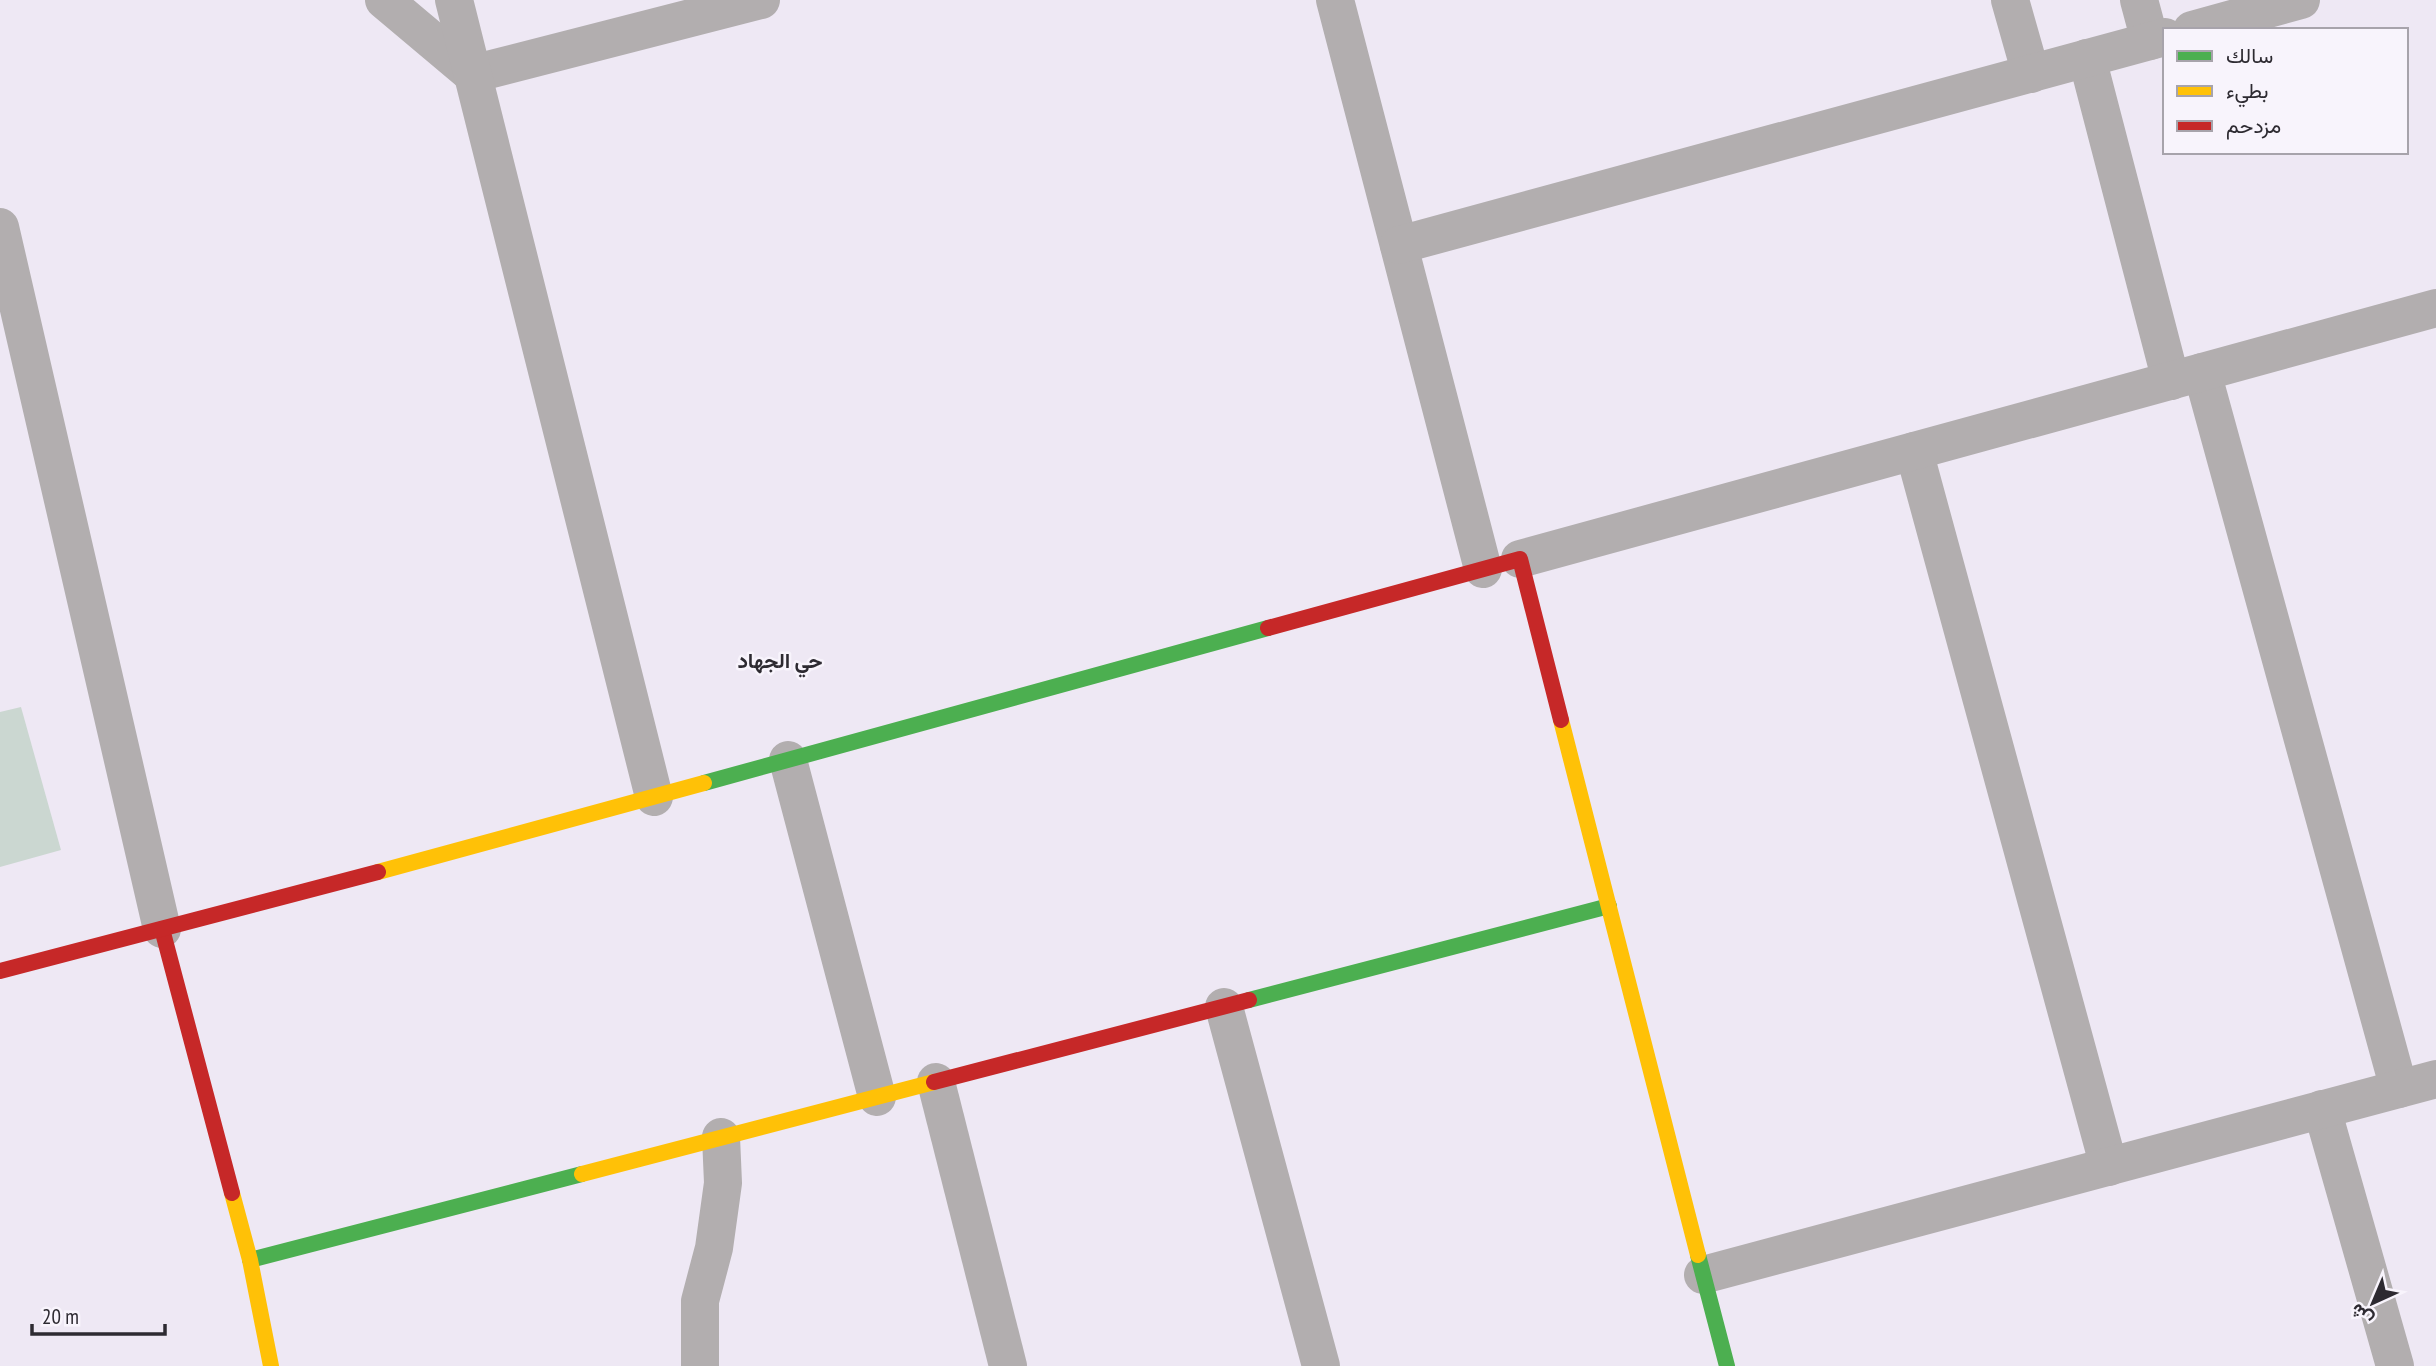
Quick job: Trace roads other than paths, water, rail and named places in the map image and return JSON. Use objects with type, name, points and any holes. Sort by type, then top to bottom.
[{"type":"street","points":[[384,0],[472,74]]},
{"type":"street","points":[[454,0],[654,797]]},
{"type":"street","points":[[472,74],[761,0]]},
{"type":"street","points":[[1335,0],[1483,569]]},
{"type":"street","points":[[2010,0],[2031,74]]},
{"type":"street","points":[[1399,245],[2157,39],[2138,0]]},
{"type":"street","points":[[2199,28],[2301,0]]},
{"type":"street","points":[[2087,58],[2187,376],[2399,1088]]},
{"type":"street","points":[[0,228],[7,287],[162,929],[250,1260],[271,1366]]},
{"type":"street","points":[[0,971],[654,797],[2436,308]]},
{"type":"street","points":[[1914,451],[2109,1167]]},
{"type":"street","points":[[1520,559],[1727,1366]]},
{"type":"street","points":[[788,760],[877,1097]]},
{"type":"street","points":[[250,1260],[1609,906]]},
{"type":"street","points":[[1223,1007],[1321,1366]]},
{"type":"street","points":[[1703,1275],[2436,1079]]},
{"type":"street","points":[[936,1082],[1008,1366]]},
{"type":"street","points":[[2322,1109],[2395,1366]]},
{"type":"street","points":[[700,1366],[700,1301],[714,1248],[723,1183],[722,1137]]},
{"type":"district","name":"حي الجهاد","points":[[780,661]]}]
